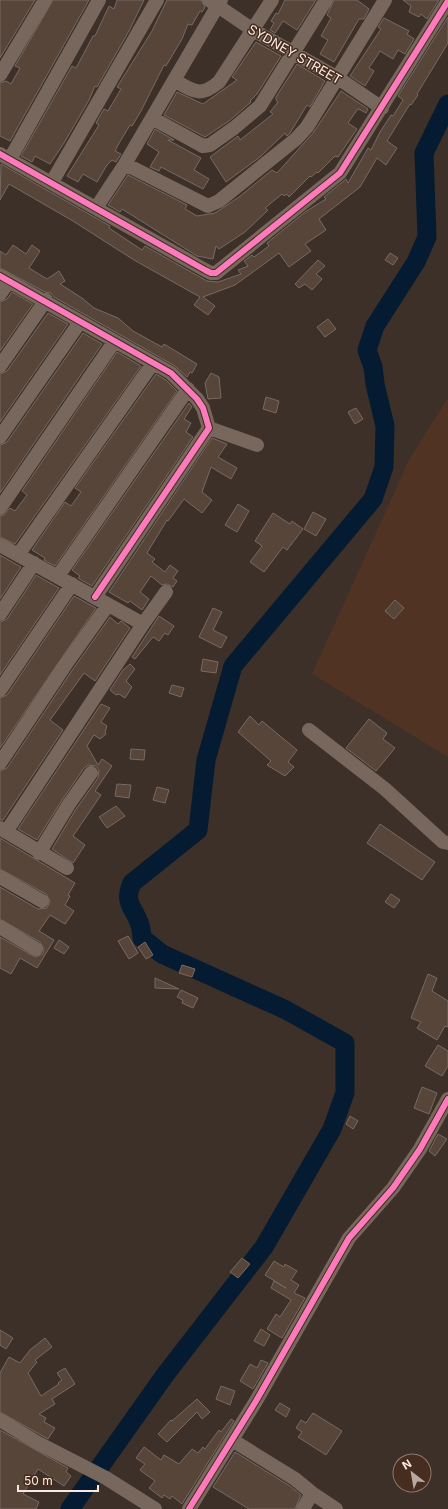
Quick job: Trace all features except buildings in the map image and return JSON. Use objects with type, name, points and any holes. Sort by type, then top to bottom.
[{"type":"street","points":[[0,75],[45,0]]},
{"type":"street","points":[[99,0],[5,156],[211,273],[216,273],[336,178],[345,167],[448,1]]},
{"type":"street","points":[[52,182],[157,0]]},
{"type":"street","points":[[174,80],[196,92],[204,92],[219,82],[272,0]]},
{"type":"street","points":[[152,118],[203,146],[210,145],[234,128],[260,106],[326,0]]},
{"type":"street","points":[[125,164],[208,206],[220,201],[296,138],[307,127],[385,0]]},
{"type":"street","points":[[96,208],[125,164],[152,118],[216,2]]},
{"type":"street","name":"SYDNEY STREET","points":[[216,2],[253,30],[295,52],[338,78],[382,108]]},
{"type":"street","points":[[0,294],[4,278],[46,300],[80,322],[171,374],[188,389],[203,408],[209,428]]},
{"type":"street","points":[[0,366],[46,300]]},
{"type":"street","points":[[0,437],[80,322]]},
{"type":"street","points":[[0,508],[114,342]]},
{"type":"street","points":[[18,555],[153,363]]},
{"type":"street","points":[[58,576],[188,389]]},
{"type":"street","points":[[209,428],[256,445]]},
{"type":"street","points":[[95,597],[209,428]]},
{"type":"street","points":[[0,545],[143,624]]},
{"type":"street","points":[[0,614],[34,563]]},
{"type":"street","points":[[0,690],[72,584]]},
{"type":"street","points":[[66,868],[39,854],[3,830],[166,592]]},
{"type":"street","points":[[0,764],[66,664],[108,606]]},
{"type":"street","points":[[310,730],[385,789],[443,842],[448,843]]},
{"type":"street","points":[[39,854],[69,804],[91,773]]},
{"type":"street","points":[[0,877],[42,901]]},
{"type":"street","points":[[0,926],[36,949]]},
{"type":"street","points":[[189,1509],[256,1401],[349,1238],[393,1188],[420,1149],[447,1101]]},
{"type":"street","points":[[0,1420],[38,1443],[84,1465],[155,1509]]},
{"type":"street","points":[[232,1440],[295,1479],[312,1493],[336,1509]]},
{"type":"street","points":[[303,1509],[312,1493]]},
{"type":"shaded area","points":[[448,398],[448,757],[312,674],[409,460]]},
{"type":"waterway","points":[[70,1509],[165,1375],[264,1247],[332,1129],[345,1093],[345,1043],[286,1010],[162,954],[142,938],[138,919],[130,905],[129,895],[132,883],[198,830],[206,760],[233,666],[373,499],[384,467],[385,426],[375,384],[373,367],[367,350],[375,326],[416,262],[427,237],[424,153],[448,104]]},
{"type":"cycle path","points":[[0,154],[205,270],[211,273],[216,273],[340,173],[448,1]]},
{"type":"cycle path","points":[[0,276],[171,373],[197,399],[203,408],[209,428],[95,597]]},
{"type":"cycle path","points":[[189,1509],[256,1401],[349,1238],[393,1188],[420,1149],[448,1099]]}]
